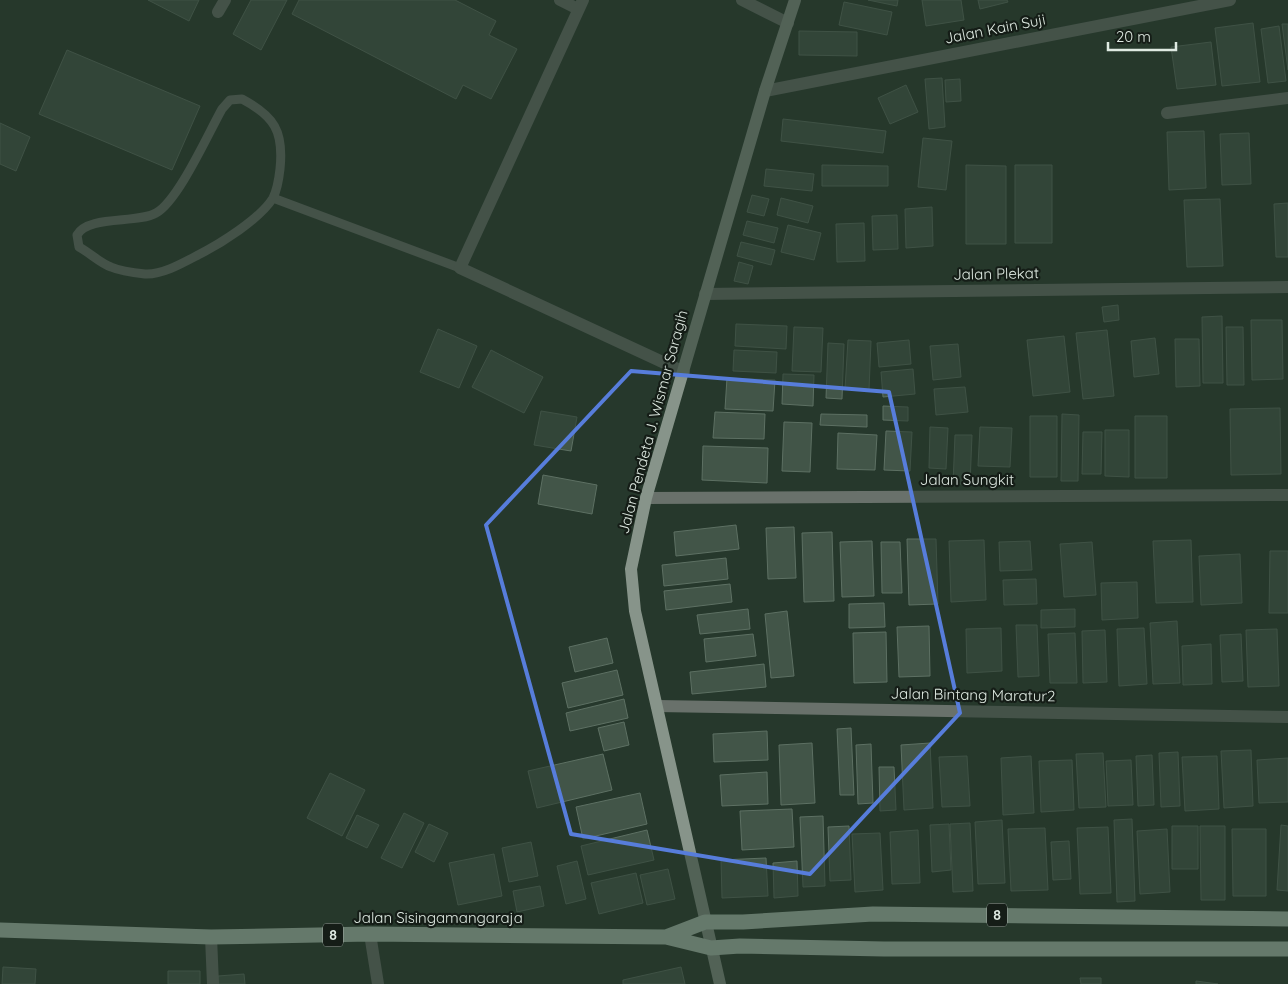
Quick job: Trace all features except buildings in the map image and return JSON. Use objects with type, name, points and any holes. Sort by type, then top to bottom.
[{"type":"highway","name":"8","points":[[705,922],[743,922],[873,914],[1288,919]]},
{"type":"highway","name":"Jalan Sisingamangaraja","points":[[666,937],[705,922]]},
{"type":"highway","name":"Jalan Sisingamangaraja","points":[[0,930],[211,937],[370,934],[666,937],[711,948]]},
{"type":"highway","name":"8","points":[[711,948],[740,946],[884,949],[1288,949]]},
{"type":"street","points":[[218,12],[225,0]]},
{"type":"street","points":[[560,0],[581,4],[460,268],[684,372]]},
{"type":"street","points":[[742,0],[788,23]]},
{"type":"street","name":"Jalan Pendeta J. Wismar Saragih","points":[[720,984],[635,611],[631,569],[646,498],[765,91],[795,0]]},
{"type":"street","name":"Jalan Kain Suji","points":[[765,91],[1230,0]]},
{"type":"street","points":[[1168,113],[1288,98]]},
{"type":"street","name":"Jalan Plekat","points":[[705,294],[1288,287]]},
{"type":"street","name":"Jalan Sungkit","points":[[646,498],[1288,495]]},
{"type":"street","name":"Jalan Bintang Maratur2","points":[[657,706],[1288,717]]},
{"type":"street","points":[[370,934],[378,984]]},
{"type":"street","points":[[211,937],[214,984]]},
{"type":"lane","points":[[242,99],[259,108],[271,119],[278,134],[281,156],[279,178],[273,198],[255,216],[223,242],[166,270],[146,274],[112,268],[80,247],[77,241],[77,235],[84,228],[111,220],[141,218],[156,214],[168,204],[182,183],[222,110],[230,100],[242,99]]},
{"type":"lane","points":[[273,198],[460,268]]},
{"type":"highlighted area","points":[[631,371],[889,392],[960,713],[810,874],[571,834],[486,525]]}]
